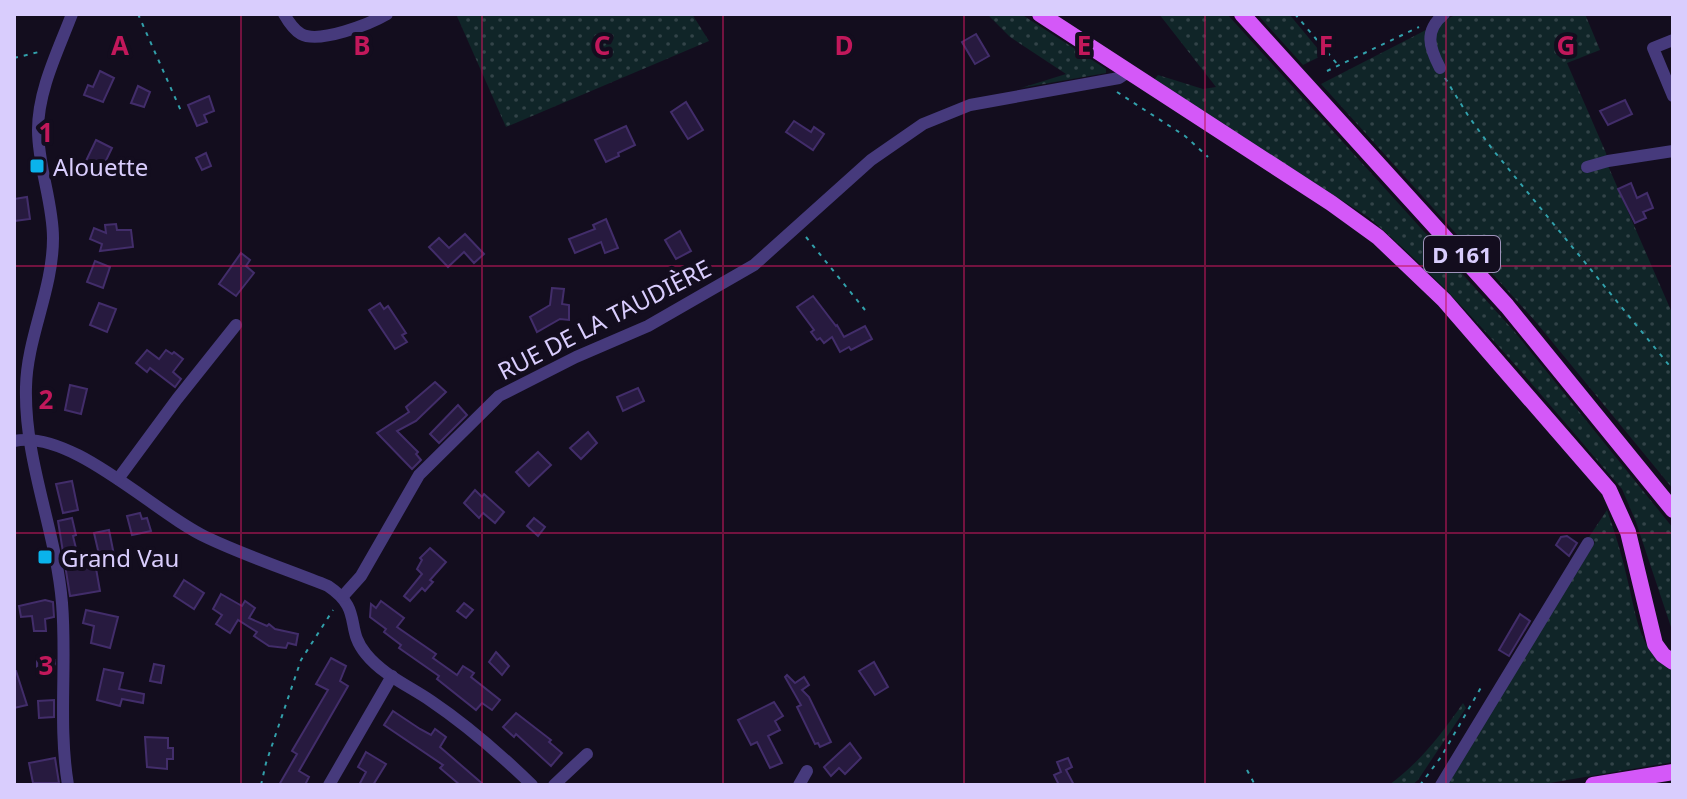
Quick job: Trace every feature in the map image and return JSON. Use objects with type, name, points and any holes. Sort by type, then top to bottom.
[{"type":"main road","points":[[1040,14],[1355,220],[1399,256],[1444,300],[1601,478],[1615,500],[1628,532],[1656,646],[1673,662]]},
{"type":"main road","name":"D 161","points":[[1242,14],[1507,306],[1672,508]]},
{"type":"main road","points":[[1648,611],[1663,640],[1673,650]]},
{"type":"main road","points":[[1593,785],[1673,772]]},
{"type":"street","points":[[68,785],[64,758],[62,604],[30,437],[26,384],[29,359],[47,293],[53,238],[38,130],[42,94],[72,14]]},
{"type":"street","points":[[284,14],[301,34],[315,37],[387,14]]},
{"type":"street","points":[[1440,68],[1429,44],[1432,27],[1444,14]]},
{"type":"street","points":[[1673,40],[1653,48],[1673,96]]},
{"type":"street","name":"RUE DE LA TAUDIÈRE","points":[[343,596],[361,576],[419,475],[499,396],[576,357],[648,326],[754,265],[889,146],[940,116],[970,105],[1119,78],[1128,72]]},
{"type":"street","points":[[1587,167],[1673,151]]},
{"type":"street","points":[[118,479],[236,325]]},
{"type":"street","points":[[14,441],[30,437],[64,449],[118,479],[208,538],[328,586],[343,596],[350,608],[355,633],[364,652],[392,676],[499,753],[532,785]]},
{"type":"street","points":[[1441,785],[1588,543]]},
{"type":"street","points":[[329,785],[392,676]]},
{"type":"street","points":[[554,785],[587,754]]},
{"type":"street","points":[[799,785],[807,771]]},
{"type":"path","points":[[138,14],[181,111]]},
{"type":"path","points":[[1295,14],[1338,66]]},
{"type":"path","points":[[1327,71],[1415,28],[1432,27]]},
{"type":"path","points":[[14,58],[60,47]]},
{"type":"path","points":[[1440,68],[1493,150],[1673,370]]},
{"type":"path","points":[[1104,81],[1123,97],[1185,136],[1208,157]]},
{"type":"path","points":[[798,226],[865,310]]},
{"type":"path","points":[[261,785],[301,660],[343,596]]},
{"type":"path","points":[[1420,785],[1441,757],[1483,684]]},
{"type":"path","points":[[1247,770],[1255,785]]},
{"type":"green space","points":[[456,14],[692,14],[709,41],[506,127]]},
{"type":"green space","points":[[987,14],[1021,14],[1106,69],[1106,73],[1021,88],[1066,74],[1010,37]]},
{"type":"green space","points":[[1159,14],[1227,14],[1514,331],[1673,528],[1673,633],[1622,489],[1469,314],[1368,217],[1154,80],[1158,75],[1203,89],[1216,87]]},
{"type":"green space","points":[[1257,14],[1289,14],[1323,55],[1303,65]]},
{"type":"green space","points":[[1457,14],[1585,14],[1600,50],[1567,63],[1673,315],[1673,489],[1535,321],[1321,84]]},
{"type":"green space","points":[[1607,510],[1645,643],[1661,663],[1673,671],[1673,762],[1538,785],[1447,785],[1595,542],[1589,537]]},
{"type":"green space","points":[[1463,703],[1466,708],[1418,780],[1412,785],[1389,785],[1411,767]]},
{"type":"building","points":[[976,34],[989,56],[975,64],[962,42]]},
{"type":"building","points":[[100,71],[114,78],[103,102],[84,95],[88,85],[93,87]]},
{"type":"building","points":[[138,86],[150,92],[144,107],[131,103]]},
{"type":"building","points":[[209,96],[214,111],[204,115],[207,122],[197,126],[188,105]]},
{"type":"building","points":[[1625,100],[1632,114],[1608,125],[1600,111]]},
{"type":"building","points":[[686,102],[703,130],[688,139],[671,112]]},
{"type":"building","points":[[794,121],[811,132],[814,127],[824,134],[813,150],[786,132]]},
{"type":"building","points":[[626,126],[635,145],[606,162],[595,140]]},
{"type":"building","points":[[96,140],[112,148],[100,173],[84,165]]},
{"type":"building","points":[[206,153],[211,166],[202,170],[196,158]]},
{"type":"building","points":[[1631,183],[1637,198],[1647,193],[1653,208],[1643,212],[1646,218],[1635,223],[1618,189]]},
{"type":"building","points":[[27,197],[30,219],[14,221],[14,199]]},
{"type":"building","points":[[606,219],[618,248],[605,253],[601,242],[575,253],[569,239],[595,229],[593,225]]},
{"type":"building","points":[[116,224],[117,230],[131,230],[133,247],[100,251],[102,244],[90,239],[94,228],[106,233],[105,225]]},
{"type":"building","points":[[680,231],[691,251],[676,259],[665,240]]},
{"type":"building","points":[[465,234],[484,254],[474,263],[464,252],[448,267],[429,247],[439,238],[449,248]]},
{"type":"building","points":[[241,253],[250,260],[246,266],[254,273],[236,296],[219,284]]},
{"type":"building","points":[[95,261],[110,267],[103,288],[87,282]]},
{"type":"building","points":[[552,288],[564,289],[562,304],[569,305],[569,320],[560,319],[537,332],[530,317],[550,305]]},
{"type":"building","points":[[813,296],[844,337],[865,326],[872,339],[840,352],[832,337],[824,343],[820,338],[817,340],[811,332],[814,330],[797,307]]},
{"type":"building","points":[[99,303],[116,309],[107,332],[90,325]]},
{"type":"building","points":[[380,303],[384,309],[388,306],[406,333],[402,335],[407,342],[395,349],[369,310]]},
{"type":"building","points":[[147,350],[159,359],[166,350],[183,359],[173,372],[181,379],[175,387],[150,368],[147,372],[136,363]]},
{"type":"building","points":[[435,382],[446,392],[416,421],[397,431],[418,452],[416,454],[421,460],[412,469],[377,433],[409,412],[406,407]]},
{"type":"building","points":[[70,385],[87,389],[81,414],[65,410]]},
{"type":"building","points":[[638,388],[644,401],[623,411],[617,397]]},
{"type":"building","points":[[458,405],[467,415],[439,443],[430,434]]},
{"type":"building","points":[[588,432],[597,443],[581,459],[570,448]]},
{"type":"building","points":[[538,452],[551,465],[529,486],[516,472]]},
{"type":"building","points":[[72,481],[78,510],[63,513],[56,484]]},
{"type":"building","points":[[475,490],[504,512],[495,523],[483,513],[479,518],[464,503]]},
{"type":"building","points":[[140,513],[142,519],[147,518],[151,531],[132,535],[127,516]]},
{"type":"building","points":[[72,518],[79,561],[94,557],[100,591],[70,596],[58,521]]},
{"type":"building","points":[[534,518],[545,527],[538,536],[527,526]]},
{"type":"building","points":[[109,530],[115,560],[101,563],[94,533]]},
{"type":"building","points":[[1567,536],[1577,543],[1569,556],[1556,545],[1561,537]]},
{"type":"building","points":[[430,548],[446,562],[430,580],[433,582],[425,591],[422,588],[410,601],[404,596],[422,574],[417,569],[422,560],[420,558]]},
{"type":"building","points":[[184,580],[204,593],[194,609],[174,596]]},
{"type":"building","points":[[221,594],[242,606],[245,601],[255,608],[249,618],[298,634],[296,645],[288,643],[286,648],[269,646],[254,636],[257,632],[238,620],[230,633],[216,624],[222,615],[213,609]]},
{"type":"building","points":[[45,600],[53,602],[54,617],[45,619],[46,631],[34,631],[32,616],[21,617],[19,606]]},
{"type":"building","points":[[381,601],[404,618],[397,627],[436,654],[433,658],[457,675],[463,666],[474,673],[471,677],[500,700],[492,710],[482,703],[476,710],[437,679],[439,676],[399,648],[401,645],[370,617],[371,604],[376,608]]},
{"type":"building","points":[[464,603],[473,610],[466,618],[457,611]]},
{"type":"building","points":[[86,610],[118,617],[110,648],[91,643],[94,626],[83,623]]},
{"type":"building","points":[[1520,614],[1530,621],[1509,656],[1499,650]]},
{"type":"building","points":[[496,652],[509,666],[502,675],[489,662]]},
{"type":"building","points":[[331,658],[346,666],[340,681],[348,686],[299,771],[309,777],[305,785],[279,785],[297,754],[292,751],[328,690],[316,684]]},
{"type":"building","points":[[37,660],[55,660],[54,673],[37,672]]},
{"type":"building","points":[[874,662],[888,687],[875,695],[859,671]]},
{"type":"building","points":[[154,664],[164,666],[161,683],[150,681]]},
{"type":"building","points":[[104,669],[123,673],[119,689],[144,694],[143,703],[122,699],[120,706],[97,700]]},
{"type":"building","points":[[14,671],[27,705],[14,708]]},
{"type":"building","points":[[787,675],[795,683],[804,677],[809,685],[802,690],[809,697],[831,742],[820,747],[818,743],[815,744],[797,707],[801,705],[785,677]]},
{"type":"building","points":[[54,700],[54,717],[39,718],[38,701]]},
{"type":"building","points":[[774,702],[783,716],[775,721],[780,730],[768,736],[782,763],[770,768],[757,742],[751,745],[738,720]]},
{"type":"building","points":[[393,711],[431,735],[435,729],[446,737],[440,747],[484,785],[460,785],[440,768],[443,765],[384,725]]},
{"type":"building","points":[[516,713],[551,740],[549,742],[562,753],[551,766],[516,734],[514,737],[503,727]]},
{"type":"building","points":[[145,737],[168,738],[168,748],[173,748],[173,759],[167,759],[167,769],[147,767]]},
{"type":"building","points":[[850,743],[861,758],[845,774],[839,768],[831,776],[824,767]]},
{"type":"building","points":[[366,752],[386,764],[373,785],[359,785],[366,772],[358,767]]},
{"type":"building","points":[[55,758],[59,783],[33,783],[29,763]]},
{"type":"building","points":[[1068,758],[1072,767],[1066,770],[1074,785],[1059,785],[1054,775],[1061,772],[1057,762]]},
{"type":"place","name":"Alouette","points":[[37,166]]},
{"type":"place","name":"Grand Vau","points":[[45,557]]}]
